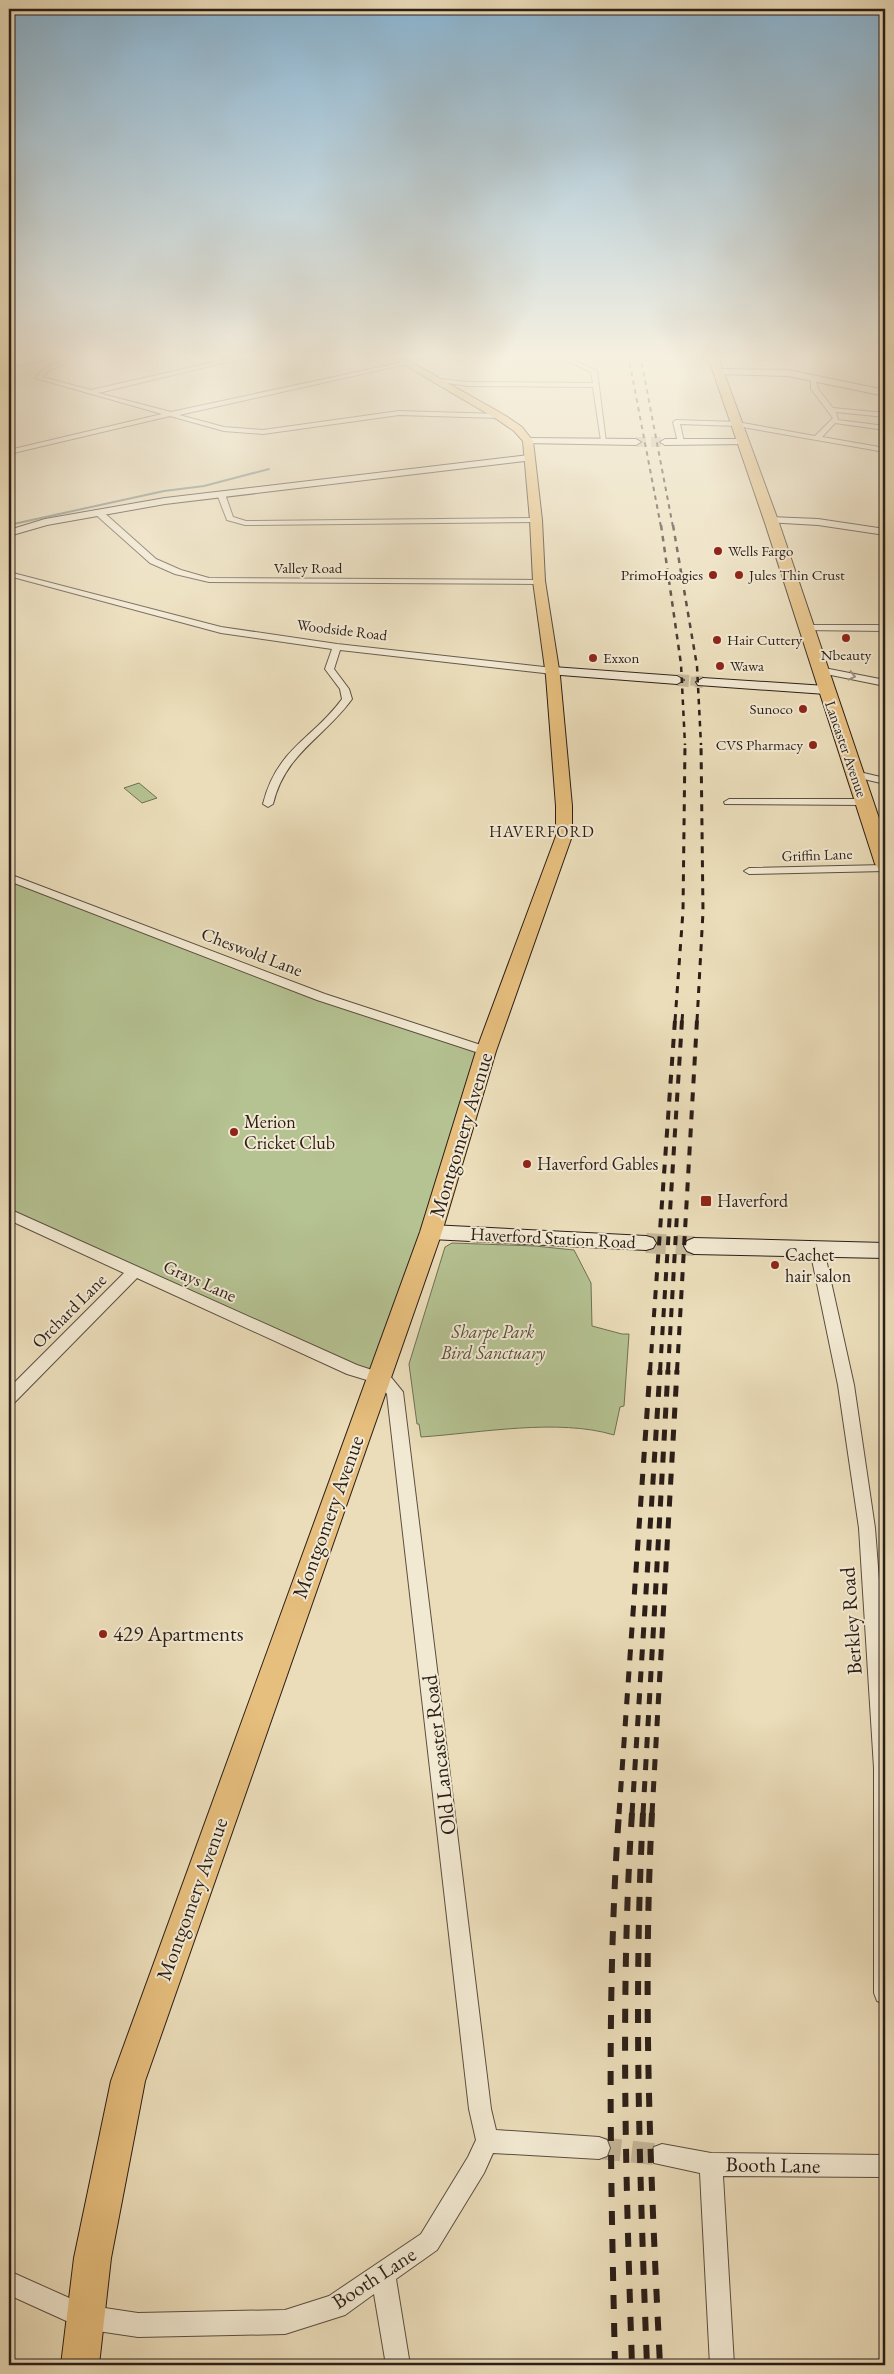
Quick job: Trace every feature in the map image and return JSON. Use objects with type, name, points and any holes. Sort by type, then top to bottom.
[{"type":"highway","name":"Lancaster Avenue","points":[[752,465],[885,864]]},
{"type":"main road","name":"Montgomery Avenue","points":[[80,2365],[84,2317],[109,2165],[128,2081],[431,1232],[486,1051],[564,836],[564,806],[553,671],[539,582],[536,520],[530,465]]},
{"type":"street","points":[[9,532],[44,522],[98,512],[221,494],[471,465]]},
{"type":"street","points":[[221,494],[230,518],[245,523],[536,520]]},
{"type":"street","name":"Valley Road","points":[[98,512],[153,561],[178,572],[209,580],[263,582],[539,582]]},
{"type":"street","points":[[770,520],[826,523],[885,530]]},
{"type":"street","name":"Woodside Road","points":[[9,574],[221,630],[337,647],[513,668],[677,680]]},
{"type":"street","points":[[806,628],[885,628]]},
{"type":"street","points":[[268,804],[271,786],[296,749],[330,720],[347,698],[344,689],[329,669],[337,647]]},
{"type":"street","points":[[819,670],[885,683]]},
{"type":"street","points":[[703,682],[826,690]]},
{"type":"street","points":[[855,774],[885,781]]},
{"type":"street","points":[[729,802],[864,802]]},
{"type":"street","name":"Griffin Lane","points":[[749,871],[885,868]]},
{"type":"street","name":"Cheswold Lane","points":[[9,877],[321,997],[486,1051]]},
{"type":"street","name":"Grays Lane","points":[[9,1214],[352,1370],[378,1378]]},
{"type":"street","name":"Haverford Station Road","points":[[431,1232],[646,1243]]},
{"type":"street","points":[[694,1246],[885,1251]]},
{"type":"street","name":"Berkley Road","points":[[817,1250],[846,1385],[867,1528],[885,1768],[885,1994]]},
{"type":"street","name":"Orchard Lane","points":[[9,1398],[134,1272]]},
{"type":"street","name":"Old Lancaster Road","points":[[378,1378],[391,1386],[398,1399],[480,2109],[487,2141]]},
{"type":"street","points":[[487,2141],[599,2148]]},
{"type":"street","name":"Booth Lane","points":[[9,2284],[84,2317],[138,2325],[285,2322],[336,2306],[429,2242],[472,2172],[487,2141]]},
{"type":"street","name":"Booth Lane","points":[[662,2155],[711,2164],[885,2166]]},
{"type":"street","points":[[711,2164],[722,2365]]},
{"type":"street","points":[[384,2274],[398,2365]]},
{"type":"green space","points":[[139,783],[157,798],[142,803],[124,788]]},
{"type":"green space","name":"Merion Cricket Club","points":[[9,877],[321,997],[486,1051],[378,1378],[352,1370],[9,1213]]},
{"type":"green space","name":"Sharpe Park Bird Sanctuary","points":[[452,1243],[535,1246],[574,1250],[591,1283],[592,1326],[629,1334],[624,1406],[620,1407],[614,1435],[592,1430],[544,1427],[421,1437],[419,1424],[417,1424],[409,1364],[445,1247]]},
{"type":"waterway","points":[[9,525],[164,491],[204,486],[269,469]]},
{"type":"tunnel","points":[[677,680],[703,682]]},
{"type":"tunnel","points":[[677,680],[703,682]]},
{"type":"tunnel","points":[[646,1243],[694,1246]]},
{"type":"tunnel","points":[[599,2148],[662,2155]]},
{"type":"railway","points":[[649,465],[661,527]]},
{"type":"railway","points":[[661,465],[673,527]]},
{"type":"railway","points":[[661,525],[681,664],[685,745]]},
{"type":"railway","points":[[673,525],[697,666],[701,745]]},
{"type":"railway","points":[[697,1021],[703,912],[701,744]]},
{"type":"railway","points":[[675,1021],[683,911],[685,745]]},
{"type":"railway","points":[[682,1021],[683,1009]]},
{"type":"railway","points":[[650,1371],[675,1020]]},
{"type":"railway","points":[[660,1371],[682,1020]]},
{"type":"railway","points":[[677,1371],[697,1020]]},
{"type":"railway","points":[[668,1371],[677,1214]]},
{"type":"railway","points":[[619,1814],[650,1370]]},
{"type":"railway","points":[[632,1814],[660,1370]]},
{"type":"railway","points":[[643,1814],[668,1370]]},
{"type":"railway","points":[[652,1814],[677,1370]]},
{"type":"railway","points":[[615,2365],[611,2158],[611,2020],[612,1951],[619,1813]]},
{"type":"railway","points":[[632,1813],[628,1882],[625,2020],[626,2158],[632,2365]]},
{"type":"railway","points":[[643,1813],[638,1951],[638,2020],[640,2158],[647,2365]]},
{"type":"railway","points":[[652,1813],[649,1882],[648,2020],[651,2158],[660,2365]]},
{"type":"place","name":"Wells Fargo","points":[[718,551]]},
{"type":"place","name":"PrimoHoagies","points":[[713,575]]},
{"type":"place","name":"Jules Thin Crust","points":[[739,575]]},
{"type":"place","name":"Nbeauty","points":[[846,638]]},
{"type":"place","name":"Hair Cuttery","points":[[717,640]]},
{"type":"place","name":"Exxon","points":[[593,658]]},
{"type":"place","name":"Wawa","points":[[720,666]]},
{"type":"place","name":"Sunoco","points":[[803,709]]},
{"type":"place","name":"CVS Pharmacy","points":[[813,745]]},
{"type":"place","name":"Merion Cricket Club","points":[[234,1132]]},
{"type":"place","name":"Haverford Gables","points":[[527,1164]]},
{"type":"place","name":"Haverford","points":[[706,1201]]},
{"type":"place","name":"Cachet hair salon","points":[[775,1265]]},
{"type":"place","name":"429 Apartments","points":[[103,1634]]},
{"type":"district","name":"HAVERFORD","points":[[542,831]]}]
